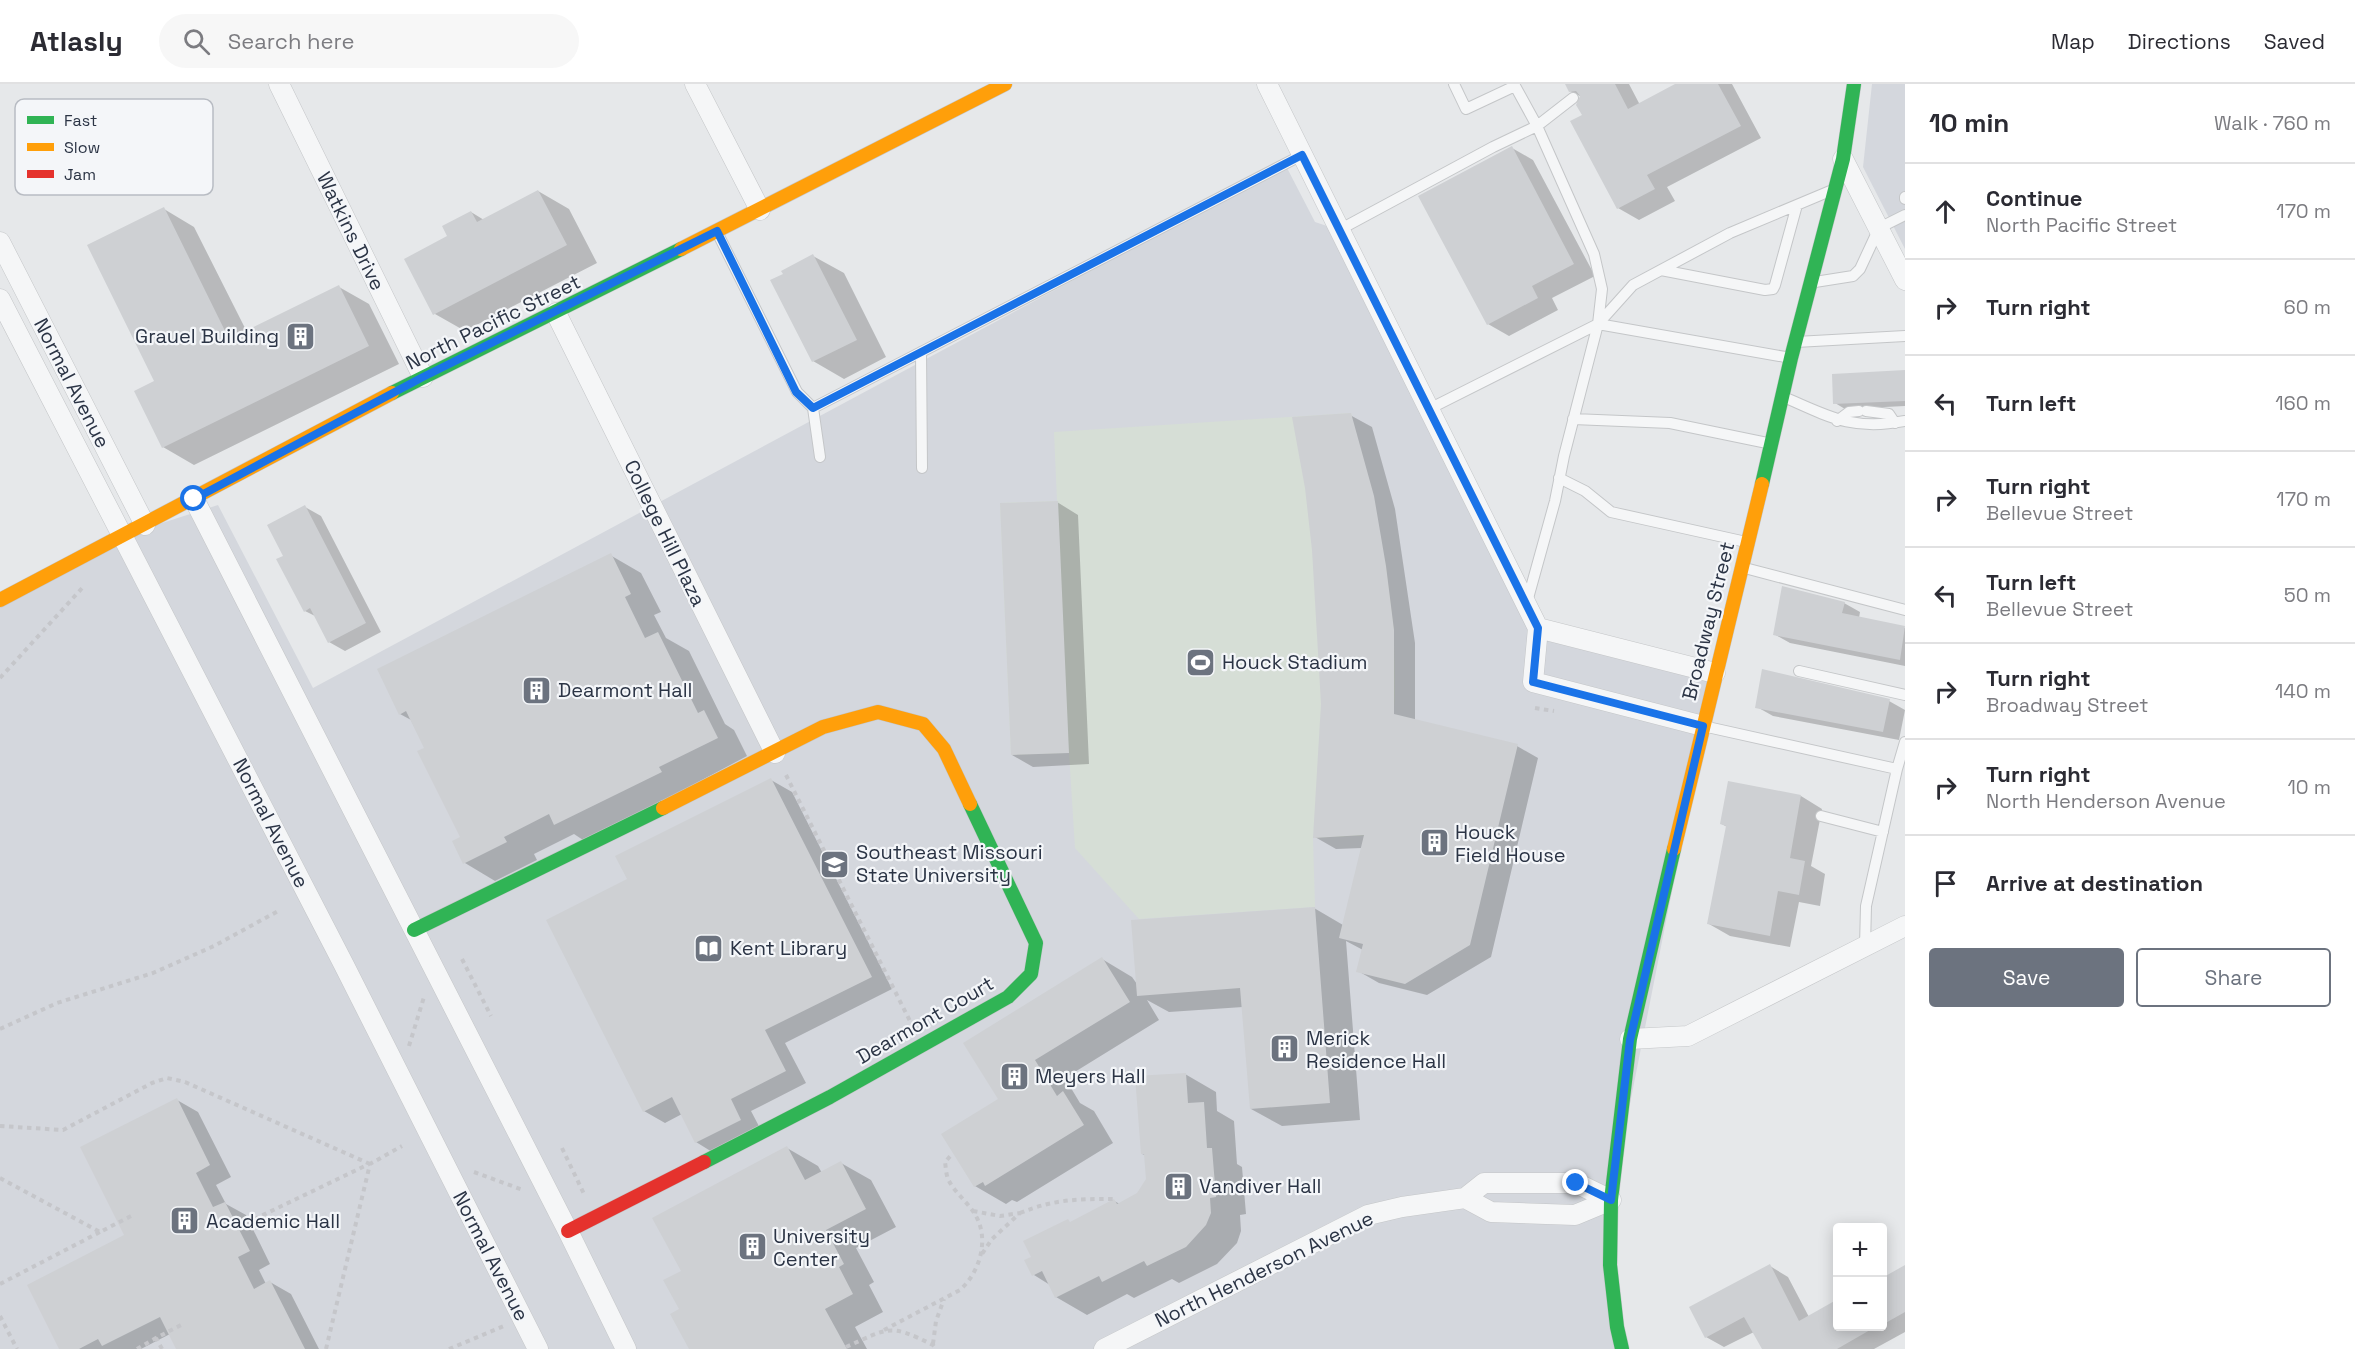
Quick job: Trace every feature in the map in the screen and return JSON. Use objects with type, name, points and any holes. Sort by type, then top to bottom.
[{"type":"street","name":"Watkins Drive","points":[[279,84],[423,377]]},
{"type":"street","points":[[695,84],[760,210]]},
{"type":"street","name":"North Pacific Street","points":[[0,599],[145,525],[423,377],[556,313],[1005,84]]},
{"type":"street","points":[[1267,84],[1538,628],[1533,682],[1703,726]]},
{"type":"street","name":"Broadway Street","points":[[1622,1349],[1617,1327],[1610,1265],[1611,1200],[1630,1040],[1791,358],[1843,159],[1854,84]]},
{"type":"street","points":[[1843,159],[1905,280]]},
{"type":"street","name":"Normal Avenue","points":[[0,242],[145,525]]},
{"type":"street","name":"Normal Avenue","points":[[0,299],[538,1349]]},
{"type":"street","name":"College Hill Plaza","points":[[556,313],[775,753]]},
{"type":"street","points":[[194,499],[626,1349]]},
{"type":"street","points":[[1538,628],[1715,673]]},
{"type":"street","name":"Dearmont Court","points":[[414,930],[775,753],[823,727],[878,712],[923,724],[944,749],[1036,943],[1031,974],[1008,997],[830,1097],[568,1231]]},
{"type":"street","points":[[1630,1040],[1688,1036],[1905,926]]},
{"type":"street","name":"North Henderson Avenue","points":[[1104,1349],[1368,1215],[1402,1206],[1465,1198],[1484,1183],[1576,1183],[1611,1200]]},
{"type":"street","points":[[1465,1198],[1491,1212],[1575,1215],[1611,1200]]},
{"type":"lane","points":[[1454,84],[1466,109],[1515,85],[1537,126],[1594,254],[1602,289],[1598,324],[1573,418],[1555,501],[1526,605]]},
{"type":"lane","points":[[1339,230],[1493,147],[1537,126],[1573,98]]},
{"type":"lane","points":[[813,408],[1302,155]]},
{"type":"lane","points":[[1429,409],[1598,324],[1633,285],[1730,233],[1835,189]]},
{"type":"lane","points":[[1661,270],[1765,290],[1773,289],[1797,205]]},
{"type":"lane","points":[[1810,282],[1853,276],[1860,269],[1880,228],[1905,215]]},
{"type":"lane","points":[[717,231],[796,392],[813,408],[820,458]]},
{"type":"lane","points":[[1598,324],[1791,358]]},
{"type":"lane","points":[[1796,342],[1905,336]]},
{"type":"lane","points":[[921,352],[921,468]]},
{"type":"lane","points":[[1783,397],[1837,421],[1861,424],[1900,422]]},
{"type":"lane","points":[[1837,421],[1849,412],[1862,411],[1889,414],[1900,422]]},
{"type":"lane","points":[[1573,418],[1670,423],[1772,444]]},
{"type":"lane","points":[[1559,478],[1585,491],[1611,512],[1747,542]]},
{"type":"lane","points":[[1741,567],[1905,610]]},
{"type":"lane","points":[[1799,671],[1905,695]]},
{"type":"lane","points":[[1703,726],[1897,769]]},
{"type":"lane","points":[[1865,946],[1866,906],[1905,742]]},
{"type":"lane","points":[[1821,816],[1883,832]]},
{"type":"path","points":[[0,678],[88,582]]},
{"type":"path","points":[[775,753],[922,1045]]},
{"type":"path","points":[[0,1029],[57,1003],[153,973],[213,946],[280,910]]},
{"type":"path","points":[[462,959],[491,1016]]},
{"type":"path","points":[[409,1047],[424,997]]},
{"type":"path","points":[[0,1126],[63,1130],[167,1077],[185,1082],[370,1164]]},
{"type":"path","points":[[238,1227],[370,1164],[402,1146]]},
{"type":"path","points":[[562,1148],[586,1196],[580,1200]]},
{"type":"path","points":[[953,1154],[945,1162],[949,1180],[978,1219],[982,1255]]},
{"type":"path","points":[[326,1349],[370,1164]]},
{"type":"path","points":[[474,1172],[532,1194]]},
{"type":"path","points":[[0,1178],[100,1232]]},
{"type":"path","points":[[973,1211],[1000,1216],[1020,1213],[1045,1203],[1063,1200],[1114,1199]]},
{"type":"path","points":[[846,1347],[960,1290],[968,1283],[992,1239],[1020,1213]]},
{"type":"path","points":[[0,1284],[133,1215]]},
{"type":"path","points":[[884,1330],[903,1330],[935,1347],[936,1321],[944,1299]]},
{"type":"path","points":[[0,1316],[17,1349]]},
{"type":"path","points":[[449,1349],[522,1318]]},
{"type":"path","points":[[137,1349],[183,1324]]},
{"type":"path","points":[[156,1338],[162,1349]]},
{"type":"shaded area","points":[[1872,84],[1905,84],[1905,249],[1863,167]]},
{"type":"shaded area","name":"Southeast Missouri State University","points":[[1286,166],[1315,222],[1339,230],[1538,628],[1715,673],[1611,1200],[1622,1349],[0,1349],[0,603],[122,536],[218,505],[313,688]]},
{"type":"shaded area","name":"Houck Stadium","points":[[1351,413],[1386,566],[1394,630],[1395,694],[1391,762],[1375,835],[1313,838],[1315,907],[1139,919],[1075,848],[1069,753],[1011,755],[1000,503],[1057,501],[1054,432]]},
{"type":"building","points":[[1565,84],[1615,84],[1628,109],[1675,84],[1718,84],[1741,126],[1647,175],[1655,189],[1617,209],[1570,121],[1582,115],[1576,105],[1580,96],[1576,91],[1569,92]]},
{"type":"building","points":[[1512,146],[1574,264],[1532,286],[1538,298],[1487,325],[1418,196]]},
{"type":"building","points":[[538,190],[567,245],[433,315],[404,259],[447,236],[442,226],[471,211],[477,222]]},
{"type":"building","name":"Grauel Building","points":[[164,207],[229,339],[339,285],[369,346],[162,448],[134,391],[154,381],[87,245]]},
{"type":"building","points":[[813,254],[857,340],[812,362],[770,280],[783,274],[781,271]]},
{"type":"building","points":[[1905,370],[1905,401],[1833,404],[1832,374]]},
{"type":"building","points":[[1351,413],[1374,496],[1386,566],[1394,630],[1394,714],[1518,744],[1470,945],[1405,984],[1356,972],[1363,944],[1339,938],[1364,835],[1313,838],[1321,704],[1312,550],[1305,488],[1292,417]]},
{"type":"building","points":[[1058,501],[1069,753],[1011,755],[1000,503]]},
{"type":"building","points":[[305,505],[366,623],[328,643],[310,608],[304,612],[276,559],[283,556],[267,525]]},
{"type":"building","name":"Dearmont Hall","points":[[611,553],[631,594],[625,597],[645,638],[658,632],[698,713],[704,710],[718,738],[659,767],[662,772],[554,825],[549,814],[504,837],[507,842],[463,864],[452,841],[460,837],[417,751],[424,748],[406,711],[399,715],[377,669]]},
{"type":"building","points":[[1782,586],[1845,602],[1842,613],[1905,626],[1900,660],[1773,635]]},
{"type":"building","points":[[1762,669],[1890,699],[1883,732],[1755,708]]},
{"type":"building","name":"Kent Library","points":[[771,778],[872,977],[765,1030],[786,1071],[731,1099],[741,1120],[695,1143],[672,1097],[643,1112],[546,920],[627,879],[615,856]]},
{"type":"building","points":[[1728,781],[1801,795],[1790,858],[1805,861],[1799,895],[1778,891],[1770,936],[1707,924],[1726,826],[1720,824]]},
{"type":"building","name":"Merick Residence Hall","points":[[1315,907],[1330,1103],[1250,1109],[1240,988],[1137,996],[1131,920]]},
{"type":"building","name":"Meyers Hall","points":[[1102,957],[1130,1002],[1035,1060],[1057,1096],[1063,1091],[1084,1125],[985,1186],[983,1182],[974,1187],[941,1134],[998,1099],[963,1043]]},
{"type":"building","name":"Vandiver Hall","points":[[1186,1073],[1188,1103],[1204,1102],[1207,1148],[1212,1148],[1216,1197],[1210,1198],[1211,1213],[1206,1225],[1186,1247],[1147,1266],[1144,1261],[1102,1282],[1099,1276],[1055,1298],[1042,1271],[1032,1276],[1024,1260],[1031,1257],[1023,1241],[1068,1219],[1070,1222],[1114,1199],[1117,1204],[1137,1193],[1146,1179],[1144,1154],[1141,1154],[1135,1076]]},
{"type":"building","name":"Academic Hall","points":[[177,1098],[210,1165],[196,1173],[213,1207],[225,1202],[250,1251],[238,1257],[254,1289],[270,1280],[305,1349],[176,1349],[160,1317],[102,1346],[98,1339],[79,1349],[59,1349],[27,1285],[124,1235],[80,1147]]},
{"type":"building","name":"University Center","points":[[787,1146],[805,1180],[841,1161],[866,1209],[826,1230],[844,1264],[839,1267],[853,1294],[825,1309],[847,1349],[689,1349],[670,1314],[679,1309],[663,1280],[681,1271],[652,1218]]},
{"type":"building","points":[[1770,1264],[1799,1321],[1833,1302],[1833,1331],[1868,1331],[1837,1349],[1762,1349],[1744,1317],[1705,1338],[1689,1307]]},
{"type":"building","points":[[1905,1265],[1905,1312],[1887,1322],[1887,1277]]},
{"type":"traffic: fast","points":[[1762,484],[1791,358],[1843,159],[1854,84]]},
{"type":"traffic: fast","points":[[392,393],[681,249]]},
{"type":"traffic: fast","points":[[704,1162],[830,1097],[1008,997],[1031,974],[1036,943],[970,804]]},
{"type":"traffic: fast","points":[[414,930],[663,808]]},
{"type":"traffic: fast","points":[[1622,1349],[1617,1327],[1610,1265],[1611,1200],[1630,1039],[1674,849]]},
{"type":"traffic: slow","points":[[681,249],[1005,84]]},
{"type":"traffic: slow","points":[[0,600],[392,393]]},
{"type":"traffic: slow","points":[[1674,849],[1762,484]]},
{"type":"traffic: slow","points":[[663,808],[823,727],[878,712],[923,724],[944,749],[970,804]]},
{"type":"traffic: jam","points":[[568,1231],[704,1162]]},
{"type":"place","name":"Grauel Building","points":[[300,336]]},
{"type":"place","name":"Houck Stadium","points":[[1201,662]]},
{"type":"place","name":"Dearmont Hall","points":[[537,690]]},
{"type":"place","name":"Houck Field House","points":[[1434,843]]},
{"type":"place","name":"Southeast Missouri State University","points":[[835,864]]},
{"type":"place","name":"Kent Library","points":[[709,948]]},
{"type":"place","name":"Merick Residence Hall","points":[[1285,1049]]},
{"type":"place","name":"Meyers Hall","points":[[1014,1076]]},
{"type":"place","name":"Vandiver Hall","points":[[1178,1186]]},
{"type":"place","name":"Academic Hall","points":[[185,1221]]},
{"type":"place","name":"University Center","points":[[752,1247]]},
{"type":"route","points":[[194,499],[423,377],[556,313],[717,231],[796,392],[813,408],[1302,155],[1538,628],[1533,682],[1703,726],[1630,1040],[1611,1200],[1576,1183]]}]
